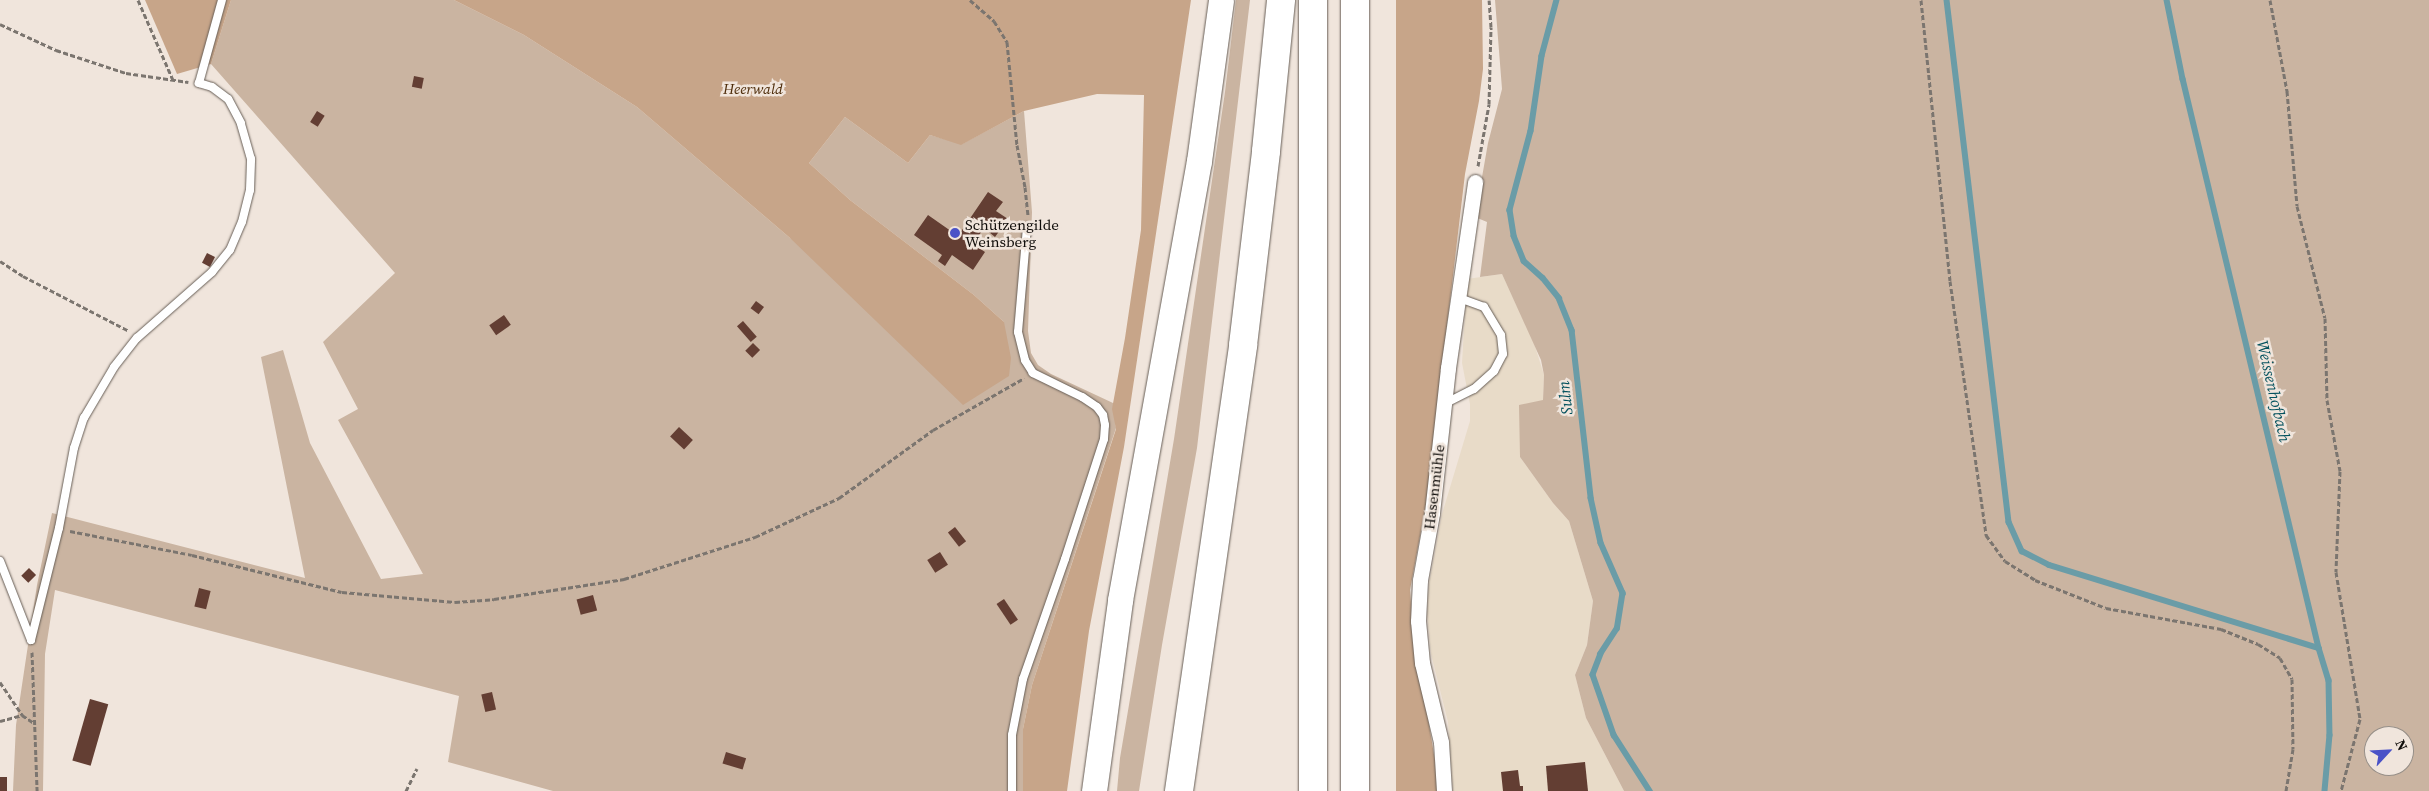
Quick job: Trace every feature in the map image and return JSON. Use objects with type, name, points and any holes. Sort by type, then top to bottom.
[{"type":"highway","points":[[1179,791],[1243,345],[1266,151],[1281,0]]},
{"type":"highway","points":[[1313,0],[1313,791]]},
{"type":"highway","points":[[1355,0],[1355,791]]},
{"type":"main road","points":[[1094,791],[1120,600],[1199,161],[1221,0]]},
{"type":"street","name":"Hasenmühle","points":[[1444,791],[1441,742],[1422,663],[1418,621],[1420,580],[1432,513],[1444,404],[1475,182]]},
{"type":"lane","points":[[31,640],[58,528],[74,448],[84,418],[114,367],[137,338],[212,272],[230,250],[242,222],[250,190],[251,159],[241,123],[228,99],[212,87],[199,83],[222,0]]},
{"type":"lane","points":[[1012,791],[1012,735],[1023,679],[1104,439],[1105,426],[1102,415],[1097,407],[1082,397],[1033,373],[1022,353],[1018,332],[1028,226]]},
{"type":"lane","points":[[1444,404],[1474,390],[1494,371],[1503,354],[1501,335],[1484,307],[1459,298]]},
{"type":"lane","points":[[0,561],[31,640]]},
{"type":"path","points":[[138,0],[173,81]]},
{"type":"path","points":[[970,0],[994,21],[1007,42],[1017,145],[1026,187],[1028,226]]},
{"type":"path","points":[[1475,182],[1489,104],[1490,27],[1488,0]]},
{"type":"path","points":[[1921,0],[1950,281],[1986,535],[2005,561],[2035,580],[2106,608],[2221,629],[2258,644],[2280,658],[2292,679],[2293,749],[2286,791]]},
{"type":"path","points":[[2270,0],[2287,91],[2296,206],[2324,318],[2327,400],[2340,471],[2336,572],[2360,719],[2341,791]]},
{"type":"path","points":[[0,24],[56,50],[126,73],[173,81],[199,83]]},
{"type":"path","points":[[0,262],[137,338]]},
{"type":"path","points":[[58,528],[192,555],[342,592],[456,602],[494,599],[615,581],[756,537],[839,498],[933,430],[1033,373]]},
{"type":"path","points":[[31,640],[37,791]]},
{"type":"path","points":[[0,682],[22,715],[34,723]]},
{"type":"path","points":[[0,721],[22,715]]},
{"type":"path","points":[[406,791],[417,768]]},
{"type":"shaded area","points":[[231,0],[454,0],[524,35],[637,107],[790,238],[1004,322],[974,295],[850,200],[809,163],[845,117],[908,163],[930,135],[962,144],[1024,111],[1032,212],[1028,331],[1031,353],[1038,365],[1051,374],[1113,403],[1116,428],[1032,685],[1023,729],[1023,791],[553,791],[448,762],[459,696],[55,590],[45,654],[43,791],[13,791],[16,725],[37,585],[52,513],[305,578],[261,357],[283,350],[310,443],[381,579],[423,574],[338,420],[358,409],[323,342],[395,273],[211,64]]},
{"type":"shaded area","points":[[1236,0],[1250,0],[1197,448],[1162,645],[1139,791],[1117,791],[1120,758],[1174,439],[1225,92]]},
{"type":"shaded area","points":[[1495,0],[2429,0],[2429,791],[1624,791],[1586,718],[1575,675],[1587,645],[1593,601],[1569,521],[1553,503],[1520,457],[1519,405],[1543,400],[1544,375],[1541,360],[1502,274],[1480,277],[1487,222],[1475,217],[1488,143],[1502,89]]},
{"type":"shaded area","points":[[1502,274],[1534,343],[1544,375],[1543,400],[1520,457],[1553,503],[1569,521],[1593,601],[1587,645],[1575,675],[1586,718],[1624,791],[1453,791],[1448,722],[1431,654],[1427,613],[1429,584],[1442,514],[1470,421],[1470,404],[1462,363],[1467,279]]},
{"type":"green space","points":[[145,0],[231,0],[211,64],[177,74]]},
{"type":"green space","name":"Heerwald","points":[[454,0],[1191,0],[1124,447],[1089,631],[1067,791],[1023,791],[1023,729],[1032,685],[1116,429],[1112,409],[1141,230],[1144,95],[1097,94],[1024,111],[961,145],[930,135],[908,163],[845,117],[809,163],[850,200],[974,295],[1004,322],[1011,358],[1009,376],[963,405],[790,238],[637,107],[524,35]]},
{"type":"green space","points":[[1396,0],[1482,0],[1483,69],[1465,174],[1426,504],[1410,590],[1413,627],[1440,791],[1396,791]]},
{"type":"building","points":[[414,76],[424,78],[422,89],[412,87]]},
{"type":"building","points":[[317,111],[325,116],[318,127],[310,122]]},
{"type":"building","points":[[988,192],[1003,202],[996,211],[1008,219],[995,237],[984,228],[973,244],[985,252],[973,270],[952,255],[945,266],[938,261],[942,255],[914,235],[928,215],[958,236]]},
{"type":"building","points":[[207,253],[215,257],[210,267],[202,263]]},
{"type":"building","points":[[756,301],[764,307],[759,314],[751,308]]},
{"type":"building","points":[[504,315],[511,325],[496,335],[489,325]]},
{"type":"building","points":[[743,321],[757,337],[751,342],[737,326]]},
{"type":"building","points":[[753,343],[760,350],[752,358],[745,351]]},
{"type":"building","points":[[679,427],[693,440],[684,449],[670,437]]},
{"type":"building","points":[[955,527],[966,541],[959,547],[948,533]]},
{"type":"building","points":[[940,552],[948,565],[935,573],[927,560]]},
{"type":"building","points":[[29,568],[36,575],[28,583],[21,576]]},
{"type":"building","points":[[199,588],[211,591],[206,609],[194,606]]},
{"type":"building","points":[[593,595],[597,610],[581,615],[577,599]]},
{"type":"building","points":[[1004,599],[1018,620],[1011,625],[997,604]]},
{"type":"building","points":[[492,692],[496,710],[485,712],[481,694]]},
{"type":"building","points":[[90,699],[108,704],[91,766],[72,761]]},
{"type":"building","points":[[726,752],[746,758],[743,770],[722,763]]},
{"type":"building","points":[[1585,762],[1588,791],[1548,791],[1546,766]]},
{"type":"building","points":[[1518,770],[1520,786],[1523,786],[1523,791],[1503,791],[1501,772]]},
{"type":"building","points":[[0,777],[7,777],[7,791],[0,791]]},
{"type":"waterway","name":"Sulm","points":[[1557,0],[1542,56],[1531,131],[1510,210],[1514,236],[1524,261],[1543,278],[1559,298],[1572,330],[1591,498],[1601,543],[1623,593],[1617,629],[1601,654],[1593,675],[1614,735],[1650,791]]},
{"type":"waterway","points":[[1947,0],[2009,522],[2022,551],[2049,565],[2319,648]]},
{"type":"waterway","name":"Weissenhofbach","points":[[2167,0],[2183,79],[2319,648],[2329,680],[2330,735],[2325,791]]},
{"type":"place","name":"Schützengilde Weinsberg","points":[[955,233]]}]
